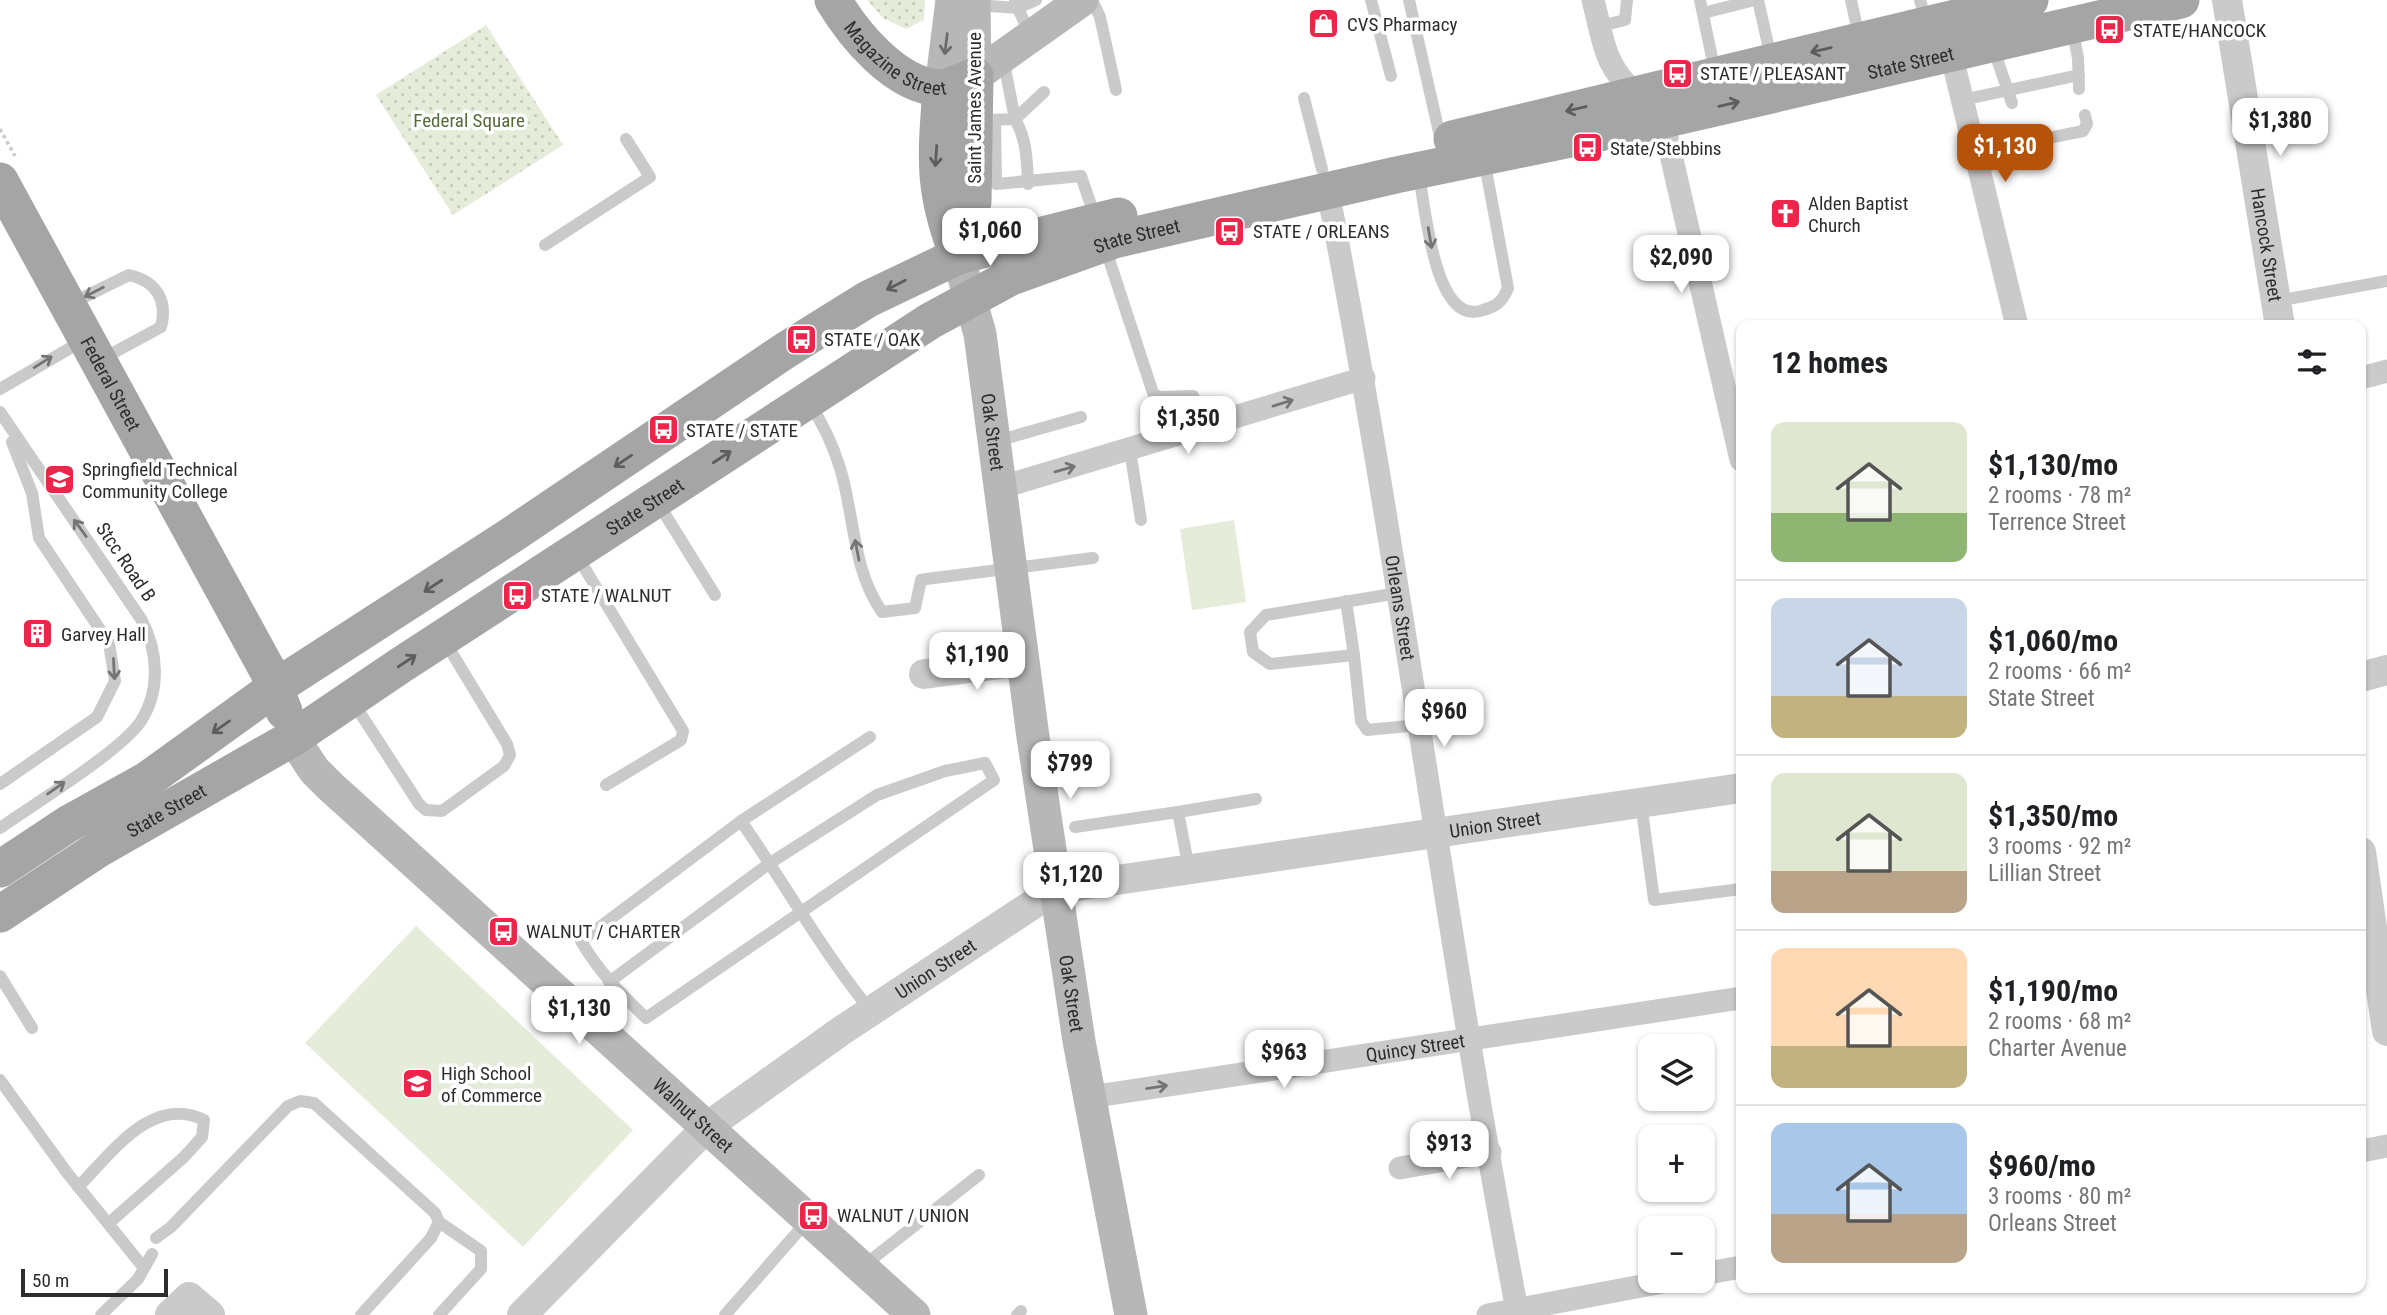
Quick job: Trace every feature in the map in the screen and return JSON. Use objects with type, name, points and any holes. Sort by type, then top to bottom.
[{"type":"main road","name":"Magazine Street","points":[[833,0],[859,36],[915,82],[941,88],[989,67]]},
{"type":"main road","name":"State Street","points":[[1325,180],[1418,171],[1484,157],[1643,109],[1715,76],[1860,41],[1924,12],[2002,13],[2071,25],[2182,0]]},
{"type":"main road","name":"Saint James Avenue","points":[[967,2],[941,88],[935,170],[942,211],[971,297]]},
{"type":"main road","name":"Saint James Avenue","points":[[958,256],[973,202],[985,120],[989,67],[967,2]]},
{"type":"main road","points":[[989,67],[1021,15],[1078,2]]},
{"type":"main road","name":"State Street","points":[[3,867],[68,824],[147,780],[276,687],[591,482],[786,350],[869,299],[958,256],[1100,232],[1325,180],[1441,141],[1643,109],[1951,53],[2002,13]]},
{"type":"main road","name":"Federal Street","points":[[0,181],[276,687],[293,738]]},
{"type":"main road","name":"State Street","points":[[14,905],[175,804],[293,738],[442,638],[971,297],[1100,232]]},
{"type":"main road","name":"Oak Street","points":[[971,297],[980,334],[1056,889],[1090,1097],[1131,1315]]},
{"type":"main road","points":[[591,482],[621,523]]},
{"type":"main road","name":"Walnut Street","points":[[293,738],[322,778],[914,1315]]},
{"type":"main road","points":[[3,867],[14,905]]},
{"type":"street","points":[[1593,0],[1616,77],[1643,109],[1736,442]]},
{"type":"street","name":"Hancock Street","points":[[2227,0],[2278,313]]},
{"type":"street","points":[[1951,53],[2016,320]]},
{"type":"street","name":"Orleans Street","points":[[1325,180],[1364,378],[1434,832],[1517,1312]]},
{"type":"street","points":[[2366,377],[2387,371]]},
{"type":"street","points":[[999,488],[1206,428],[1364,378]]},
{"type":"street","points":[[923,674],[1023,661]]},
{"type":"street","points":[[2366,676],[2387,670]]},
{"type":"street","name":"Union Street","points":[[522,1315],[708,1126],[871,1012],[1056,889],[1736,789]]},
{"type":"street","points":[[2366,872],[2372,897],[2387,1031]]},
{"type":"street","name":"Quincy Street","points":[[1090,1097],[1736,999]]},
{"type":"street","points":[[2366,1150],[2387,1146]]},
{"type":"street","points":[[1399,1168],[1490,1152]]},
{"type":"street","points":[[1715,1272],[1736,1268]]},
{"type":"street","points":[[1488,1315],[1517,1312],[1638,1287]]},
{"type":"street","points":[[170,1315],[189,1297],[210,1315]]},
{"type":"lane","points":[[967,2],[1021,15],[1036,0]]},
{"type":"lane","points":[[1371,0],[1391,76]]},
{"type":"lane","points":[[1409,0],[1441,141]]},
{"type":"lane","points":[[1600,26],[1625,20],[1627,0]]},
{"type":"lane","points":[[1715,76],[1701,6],[1757,0],[1772,62]]},
{"type":"lane","points":[[1851,0],[1860,41]]},
{"type":"lane","points":[[1078,2],[1100,17],[1116,90]]},
{"type":"lane","points":[[2002,13],[2006,89],[2012,103]]},
{"type":"lane","points":[[2071,25],[2079,89]]},
{"type":"lane","points":[[989,67],[1022,131],[1028,184]]},
{"type":"lane","points":[[1962,100],[2079,75]]},
{"type":"lane","points":[[1044,92],[1015,119],[985,120],[998,156],[996,184],[1028,184],[1081,176],[1153,393],[1158,397],[1193,396],[1206,428]]},
{"type":"lane","points":[[1304,98],[1325,180]]},
{"type":"lane","points":[[1975,153],[2083,131],[2087,124],[2085,115]]},
{"type":"lane","points":[[2017,130],[2022,143]]},
{"type":"lane","points":[[545,244],[650,177],[626,139]]},
{"type":"lane","points":[[1418,171],[1434,257],[1442,281],[1453,303],[1462,312],[1472,313],[1493,308],[1503,300],[1508,288],[1484,157]]},
{"type":"lane","points":[[0,389],[94,349],[161,327],[165,314],[163,301],[149,282],[129,275],[69,304]]},
{"type":"lane","points":[[2278,313],[2387,281]]},
{"type":"lane","points":[[808,401],[823,424],[840,468],[861,571],[870,595],[882,612],[915,608],[921,580],[1010,566],[1093,558]]},
{"type":"lane","name":"Stcc Road B","points":[[0,412],[141,619],[149,634],[156,671],[141,720],[121,742],[0,828]]},
{"type":"lane","points":[[993,442],[1081,417]]},
{"type":"lane","points":[[0,784],[97,717],[115,681],[109,643],[39,537],[32,493],[11,440],[12,431]]},
{"type":"lane","points":[[1130,450],[1141,520]]},
{"type":"lane","points":[[656,500],[715,595]]},
{"type":"lane","points":[[575,553],[683,731],[681,740],[606,785]]},
{"type":"lane","points":[[1354,655],[1270,664],[1253,652],[1250,632],[1266,615],[1398,593]]},
{"type":"lane","points":[[1346,601],[1361,722],[1367,730],[1419,725]]},
{"type":"lane","points":[[351,699],[419,804],[426,810],[442,811],[504,766],[510,755],[442,638]]},
{"type":"lane","points":[[609,982],[770,863],[877,795],[946,771],[985,763],[994,780],[646,1018],[609,982],[599,972],[581,942],[741,821],[870,737]]},
{"type":"lane","points":[[1075,827],[1255,799]]},
{"type":"lane","points":[[1641,803],[1654,900],[1736,890]]},
{"type":"lane","points":[[1178,813],[1189,869]]},
{"type":"lane","points":[[741,821],[799,912],[871,1012]]},
{"type":"lane","points":[[0,976],[32,1028]]},
{"type":"lane","points":[[0,1080],[78,1187],[144,1268]]},
{"type":"lane","points":[[156,1238],[171,1227],[288,1106],[300,1101],[314,1103],[435,1213],[439,1222],[481,1251],[482,1263],[474,1278],[439,1315]]},
{"type":"lane","points":[[78,1187],[149,1119],[184,1114],[204,1120],[202,1137],[184,1157],[109,1223]]},
{"type":"lane","points":[[862,1268],[979,1175]]},
{"type":"lane","points":[[725,1315],[809,1219]]},
{"type":"lane","points":[[361,1315],[431,1238],[439,1222]]},
{"type":"lane","points":[[101,1315],[138,1279],[152,1254]]},
{"type":"green space","points":[[867,0],[925,0],[924,20],[906,29],[883,18]]},
{"type":"green space","name":"Federal Square","points":[[486,25],[563,145],[453,215],[376,95]]},
{"type":"green space","points":[[1234,520],[1246,602],[1192,610],[1180,529]]},
{"type":"green space","points":[[416,926],[633,1130],[523,1247],[305,1043]]},
{"type":"place","name":"CVS Pharmacy","points":[[1324,24]]},
{"type":"place","name":"STATE/HANCOCK","points":[[2110,30]]},
{"type":"place","name":"STATE / PLEASANT","points":[[1677,73]]},
{"type":"place","name":"State/Stebbins","points":[[1587,148]]},
{"type":"place","name":"Alden Baptist Church","points":[[1785,214]]},
{"type":"place","name":"STATE / ORLEANS","points":[[1230,231]]},
{"type":"place","name":"STATE / OAK","points":[[801,339]]},
{"type":"place","name":"STATE / STATE","points":[[663,430]]},
{"type":"place","name":"Springfield Technical Community College","points":[[59,480]]},
{"type":"place","name":"STATE / WALNUT","points":[[518,595]]},
{"type":"place","name":"Garvey Hall","points":[[38,634]]},
{"type":"place","name":"WALNUT / CHARTER","points":[[503,931]]},
{"type":"place","name":"High School of Commerce","points":[[418,1084]]},
{"type":"place","name":"WALNUT / UNION","points":[[814,1215]]}]
